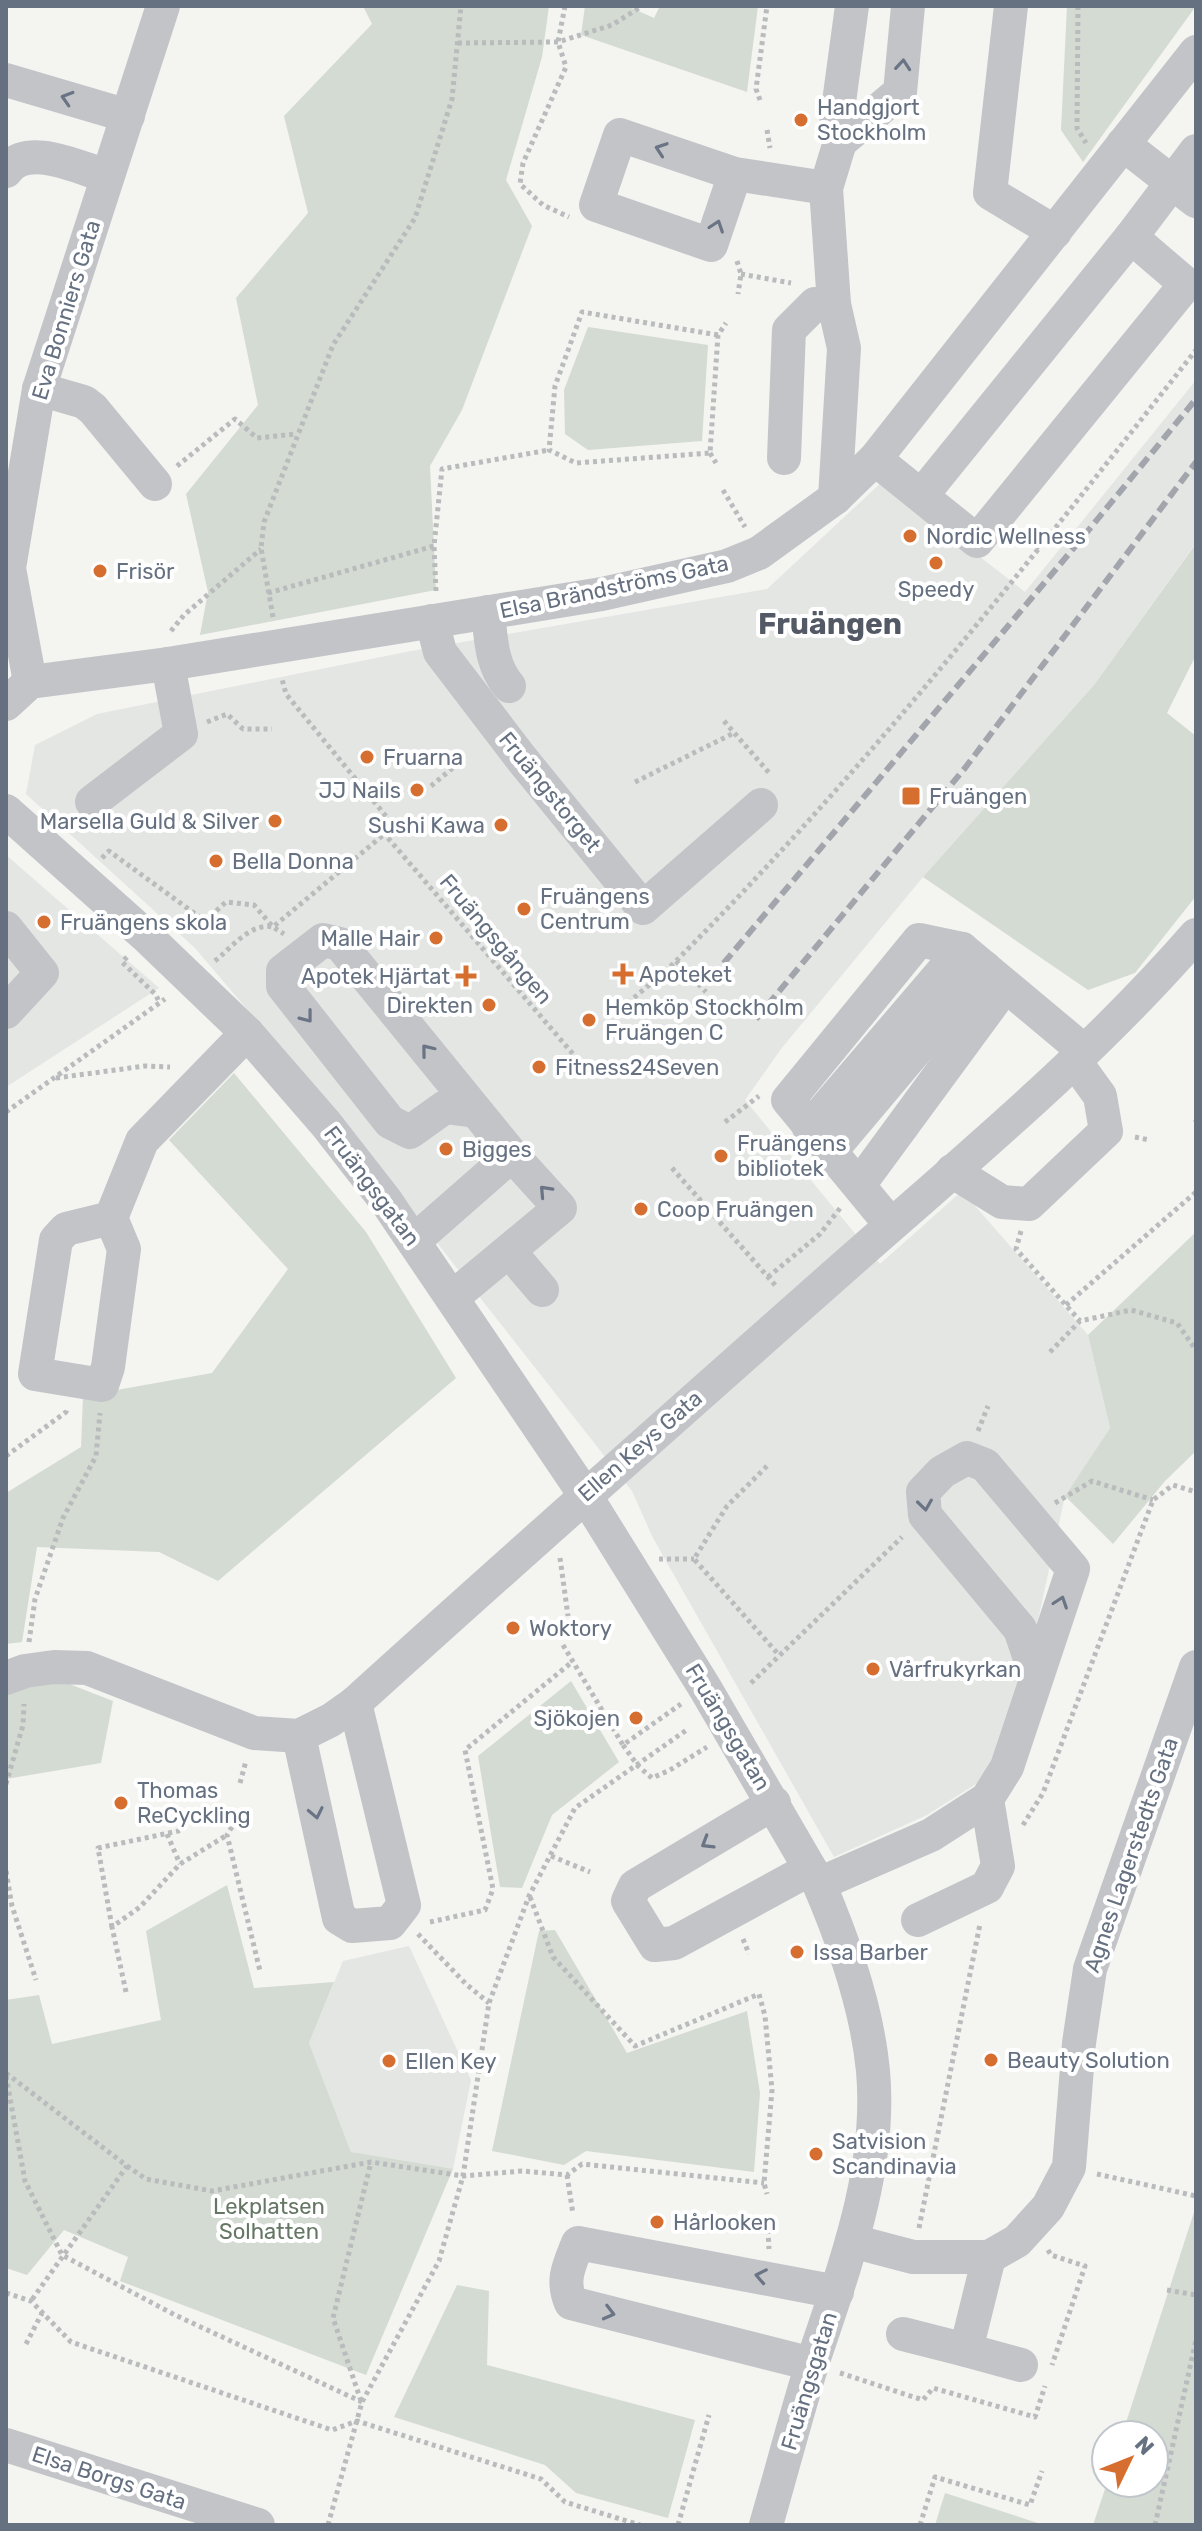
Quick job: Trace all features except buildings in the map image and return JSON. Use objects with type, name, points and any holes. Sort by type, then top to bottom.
[{"type":"street","name":"Eva Bonniers Gata","points":[[18,693],[8,568],[39,389],[163,6]]},
{"type":"street","points":[[835,498],[844,348],[834,304],[826,188],[840,142],[836,124],[852,6]]},
{"type":"street","points":[[840,142],[900,92],[908,6]]},
{"type":"street","points":[[1011,6],[990,193],[1055,232]]},
{"type":"street","name":"Elsa Brändströms Gata","points":[[18,693],[155,666],[616,591],[727,566],[759,553],[835,498],[875,459],[1196,52]]},
{"type":"street","points":[[6,80],[128,116]]},
{"type":"street","points":[[735,174],[711,245],[596,205],[620,135],[735,174],[826,188]]},
{"type":"street","points":[[1123,144],[1184,191]]},
{"type":"street","points":[[922,495],[1131,237],[1184,191],[1196,151]]},
{"type":"street","points":[[6,171],[12,162],[35,155],[107,176]]},
{"type":"street","points":[[875,459],[977,541],[1186,284],[1131,237]]},
{"type":"street","points":[[784,458],[789,330],[815,304],[834,304]]},
{"type":"street","points":[[39,389],[84,402],[93,409],[155,484]]},
{"type":"street","points":[[488,612],[494,658],[509,686]]},
{"type":"street","name":"Fruängstorget","points":[[441,620],[440,652],[643,908],[761,805]]},
{"type":"street","points":[[92,802],[181,734],[155,666]]},
{"type":"street","name":"Fruängsgatan","points":[[6,811],[146,936],[247,1033],[326,1124],[415,1240],[585,1495],[731,1731],[814,1876],[834,1919],[861,2006],[873,2071],[873,2146],[852,2241],[812,2364],[766,2525]]},
{"type":"street","points":[[6,928],[42,973],[6,1012]]},
{"type":"street","name":"Ellen Keys Gata","points":[[299,1736],[331,1720],[355,1703],[555,1521],[952,1171],[1119,1018],[1196,935]]},
{"type":"street","points":[[453,1297],[560,1208],[512,1155],[340,944],[323,940],[283,971],[283,986],[390,1122],[410,1132],[445,1107],[476,1111]]},
{"type":"street","points":[[952,1171],[1002,1202],[1029,1204],[1106,1131],[1100,1096],[1079,1056],[984,968]]},
{"type":"street","points":[[891,1225],[820,1140],[984,968]]},
{"type":"street","points":[[859,1185],[984,968]]},
{"type":"street","points":[[111,1218],[66,1229],[56,1240],[35,1374],[86,1383],[108,1367],[124,1249],[111,1218],[142,1141],[247,1033]]},
{"type":"street","points":[[415,1240],[512,1155]]},
{"type":"street","points":[[509,1251],[542,1290]]},
{"type":"street","points":[[774,1803],[635,1886],[628,1901],[655,1945],[674,1943],[814,1876],[931,1835],[987,1799],[1007,1767],[1073,1569],[985,1465],[967,1458],[942,1472],[923,1492],[925,1515],[1020,1629],[1036,1676]]},
{"type":"street","points":[[15,1674],[54,1667],[87,1668],[254,1733],[299,1736],[339,1918],[352,1926],[390,1923],[404,1905],[355,1703]]},
{"type":"street","name":"Agnes Lagerstedts Gata","points":[[989,2257],[1017,2241],[1031,2228],[1048,2207],[1069,2167],[1079,2043],[1090,1969],[1196,1667]]},
{"type":"street","points":[[918,1920],[993,1877],[987,1799]]},
{"type":"street","points":[[852,2241],[913,2257],[989,2257],[966,2350]]},
{"type":"street","points":[[812,2364],[571,2303],[565,2290],[567,2270],[578,2243],[837,2292]]},
{"type":"street","points":[[903,2334],[1021,2365]]},
{"type":"street","name":"Elsa Borgs Gata","points":[[6,2445],[258,2525]]},
{"type":"path","points":[[273,618],[261,548],[264,522],[333,345],[415,218],[452,99],[461,6]]},
{"type":"path","points":[[565,6],[558,42],[566,67],[523,163],[520,184],[543,205],[583,223],[596,205]]},
{"type":"path","points":[[458,43],[558,42],[612,25],[642,6]]},
{"type":"path","points":[[760,100],[756,89],[767,6]]},
{"type":"path","points":[[1078,6],[1077,128],[1102,172]]},
{"type":"path","points":[[741,274],[780,282]]},
{"type":"path","points":[[549,450],[555,386],[582,312],[581,303]]},
{"type":"path","points":[[582,312],[718,335]]},
{"type":"path","points":[[716,463],[710,453],[718,335],[726,323]]},
{"type":"path","points":[[623,1016],[622,1008],[676,961],[836,792],[1038,550],[1196,350]]},
{"type":"path","points":[[155,484],[235,419],[257,438],[296,434]]},
{"type":"path","points":[[441,620],[434,546],[442,469],[549,450],[576,463],[710,453]]},
{"type":"path","points":[[723,490],[759,553]]},
{"type":"path","points":[[268,593],[434,546]]},
{"type":"path","points":[[155,666],[184,615],[261,548]]},
{"type":"path","points":[[273,927],[394,826],[286,694],[282,679]]},
{"type":"path","points":[[181,734],[227,714],[243,729],[272,729]]},
{"type":"path","points":[[724,721],[783,787],[761,805]]},
{"type":"path","points":[[635,782],[734,733]]},
{"type":"path","points":[[431,786],[460,762]]},
{"type":"path","name":"Fruängsgången","points":[[388,838],[579,1061]]},
{"type":"path","points":[[81,878],[109,851],[205,921],[226,902],[254,905],[273,927]]},
{"type":"path","points":[[215,961],[254,928],[265,925],[273,927]]},
{"type":"path","points":[[676,961],[706,992]]},
{"type":"path","points":[[6,1112],[165,999]]},
{"type":"path","points":[[55,1078],[145,1066],[210,1069]]},
{"type":"path","points":[[672,1168],[776,1286]]},
{"type":"path","points":[[1066,1305],[1196,1192]]},
{"type":"path","points":[[1029,1204],[1016,1249],[1080,1321]]},
{"type":"path","points":[[768,1277],[820,1234]]},
{"type":"path","points":[[1050,1352],[1080,1321],[1131,1310],[1177,1323],[1196,1350]]},
{"type":"path","points":[[6,1456],[66,1412],[86,1383]]},
{"type":"path","points":[[6,1784],[23,1725],[15,1674],[35,1599],[63,1518],[96,1456],[86,1383]]},
{"type":"path","points":[[767,1466],[727,1506],[694,1559],[779,1655]]},
{"type":"path","points":[[1031,1517],[1092,1481],[1153,1500]]},
{"type":"path","points":[[913,2257],[993,1877],[1043,1793],[1153,1500],[1173,1485],[1196,1492]]},
{"type":"path","points":[[751,1683],[925,1515]]},
{"type":"path","points":[[555,1521],[568,1616]]},
{"type":"path","points":[[563,1645],[623,1745],[638,1766],[652,1778],[731,1731]]},
{"type":"path","points":[[426,1923],[485,1910],[493,1889],[465,1750],[572,1662]]},
{"type":"path","points":[[623,1745],[677,1707]]},
{"type":"path","points":[[328,2525],[362,2402],[439,2261],[463,2176],[489,2003],[529,1896],[575,1808],[688,1729]]},
{"type":"path","points":[[112,1927],[140,1907],[180,1864],[227,1835],[236,1820]]},
{"type":"path","points":[[126,1992],[98,1848],[183,1830]]},
{"type":"path","points":[[167,1834],[180,1864]]},
{"type":"path","points":[[227,1835],[260,1971]]},
{"type":"path","points":[[551,1856],[590,1872]]},
{"type":"path","points":[[6,1871],[9,1907],[36,1980]]},
{"type":"path","points":[[529,1896],[553,1957],[635,2046],[759,1994],[765,2016],[772,2090],[764,2183],[767,2194]]},
{"type":"path","points":[[430,1948],[489,2003]]},
{"type":"path","points":[[6,2074],[146,2179],[212,2191],[371,2162],[463,2176],[522,2171],[567,2175],[582,2164],[764,2183]]},
{"type":"path","points":[[6,2074],[25,2181],[62,2255],[175,2315],[362,2402]]},
{"type":"path","points":[[362,2402],[333,2318],[371,2162]]},
{"type":"path","points":[[31,2301],[127,2166]]},
{"type":"path","points":[[1069,2167],[1196,2196]]},
{"type":"path","points":[[567,2175],[578,2243]]},
{"type":"path","points":[[1167,2290],[1196,2295]]},
{"type":"path","points":[[6,2293],[31,2301],[71,2342],[332,2430],[357,2421],[541,2479],[565,2502],[640,2525]]},
{"type":"path","points":[[26,2344],[43,2313]]},
{"type":"path","points":[[1155,2525],[1196,2340]]},
{"type":"path","points":[[678,2525],[709,2415]]},
{"type":"path","points":[[920,2525],[935,2477],[1030,2505],[1042,2471]]},
{"type":"shaded area","points":[[1196,380],[1196,543],[1094,685],[923,877],[781,1049],[745,1100],[880,1264],[962,1191],[1088,1335],[1110,1428],[1065,1496],[1015,1726],[979,1782],[927,1815],[834,1857],[653,1538],[632,1491],[335,1113],[195,948],[26,794],[35,745],[97,714],[411,651],[767,589],[883,481],[1025,592]]},
{"type":"shaded area","name":"Fruängens skola","points":[[6,855],[159,988],[6,1087]]},
{"type":"shaded area","name":"Ellen Key","points":[[409,1946],[471,2080],[453,2169],[436,2171],[351,2152],[309,2043],[343,1961]]},
{"type":"green space","points":[[363,6],[549,6],[542,57],[506,180],[532,226],[462,410],[430,466],[436,590],[200,635],[208,592],[186,494],[258,405],[236,298],[308,213],[284,116],[372,24]]},
{"type":"green space","points":[[585,6],[627,6],[654,18],[660,6],[758,6],[747,92],[581,35]]},
{"type":"green space","points":[[1067,6],[1196,6],[1083,162],[1061,130]]},
{"type":"green space","points":[[588,327],[708,345],[702,441],[588,450],[565,434],[564,390]]},
{"type":"green space","points":[[1195,545],[1196,655],[1167,713],[1196,736],[1196,896],[1135,973],[1088,990],[923,877],[1094,685]]},
{"type":"green space","points":[[234,1073],[366,1232],[456,1378],[218,1581],[159,1552],[37,1547],[22,1642],[6,1644],[6,1493],[81,1447],[83,1396],[212,1373],[288,1269],[169,1140]]},
{"type":"green space","points":[[1196,1232],[1196,1451],[1165,1481],[1113,1544],[1065,1496],[1110,1428],[1088,1335]]},
{"type":"green space","points":[[59,1680],[113,1701],[101,1763],[6,1779],[6,1691]]},
{"type":"green space","points":[[571,1681],[619,1762],[552,1815],[522,1888],[500,1887],[478,1756]]},
{"type":"green space","name":"Lekplatsen Solhatten","points":[[227,1885],[254,1988],[334,1982],[309,2043],[351,2152],[453,2169],[366,2375],[120,2281],[128,2257],[64,2230],[27,2275],[6,2268],[6,2000],[39,1995],[52,2044],[161,2020],[146,1931]]},
{"type":"green space","points":[[555,1930],[627,2053],[747,2011],[760,2093],[754,2172],[586,2151],[564,2165],[492,2151],[539,1931]]},
{"type":"green space","points":[[1196,2206],[1196,2525],[1093,2525],[1102,2499],[1170,2499],[1170,2419],[1127,2419]]},
{"type":"green space","points":[[457,2285],[489,2291],[487,2365],[695,2420],[668,2518],[576,2493],[545,2465],[394,2417]]},
{"type":"green space","points":[[945,2493],[1044,2525],[935,2525]]},
{"type":"railway","points":[[712,977],[1196,399]]},
{"type":"railway","points":[[756,1019],[965,768],[1196,462]]},
{"type":"place","name":"Handgjort Stockholm","points":[[801,120]]},
{"type":"place","name":"Nordic Wellness","points":[[910,536]]},
{"type":"place","name":"Speedy","points":[[936,563]]},
{"type":"place","name":"Frisör","points":[[100,571]]},
{"type":"place","name":"Fruarna","points":[[367,757]]},
{"type":"place","name":"JJ Nails","points":[[417,790]]},
{"type":"place","name":"Fruängen","points":[[911,796]]},
{"type":"place","name":"Marsella Guld & Silver","points":[[275,821]]},
{"type":"place","name":"Sushi Kawa","points":[[501,825]]},
{"type":"place","name":"Bella Donna","points":[[216,861]]},
{"type":"place","name":"Fruängens Centrum","points":[[524,909]]},
{"type":"place","name":"Fruängens skola","points":[[44,922]]},
{"type":"place","name":"Malle Hair","points":[[436,938]]},
{"type":"place","name":"Apoteket","points":[[623,974]]},
{"type":"place","name":"Apotek Hjärtat","points":[[466,976]]},
{"type":"place","name":"Direkten","points":[[489,1005]]},
{"type":"place","name":"Hemköp Stockholm Fruängen C","points":[[589,1020]]},
{"type":"place","name":"Fitness24Seven","points":[[539,1067]]},
{"type":"place","name":"Bigges","points":[[446,1149]]},
{"type":"place","name":"Fruängens bibliotek","points":[[721,1156]]},
{"type":"place","name":"Coop Fruängen","points":[[641,1209]]},
{"type":"place","name":"Woktory","points":[[513,1628]]},
{"type":"place","name":"Vårfrukyrkan","points":[[873,1669]]},
{"type":"place","name":"Sjökojen","points":[[636,1718]]},
{"type":"place","name":"Thomas ReCyckling","points":[[121,1803]]},
{"type":"place","name":"Issa Barber","points":[[797,1952]]},
{"type":"place","name":"Beauty Solution","points":[[991,2060]]},
{"type":"place","name":"Ellen Key","points":[[389,2061]]},
{"type":"place","name":"Satvision Scandinavia","points":[[816,2154]]},
{"type":"place","name":"Hårlooken","points":[[657,2222]]},
{"type":"district","name":"Fruängen","points":[[830,624]]}]
